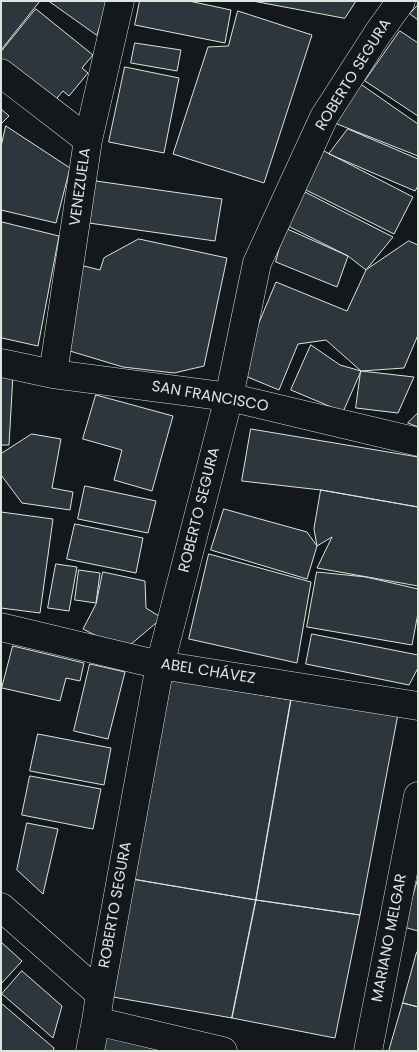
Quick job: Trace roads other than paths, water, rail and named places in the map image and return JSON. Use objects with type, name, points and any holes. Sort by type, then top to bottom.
[{"type":"street","name":"VENEZUELA","points":[[53,374],[88,140],[120,1]]},
{"type":"street","name":"ROBERTO SEGURA","points":[[90,1051],[160,665],[229,397],[257,263],[324,117],[401,1]]},
{"type":"street","points":[[1,73],[88,140]]},
{"type":"street","name":"SAN FRANCISCO","points":[[1,363],[53,374],[229,397],[418,442]]},
{"type":"street","name":"ABEL CHÁVEZ","points":[[1,627],[160,665],[418,706]]},
{"type":"street","name":"MARIANO MELGAR","points":[[368,1051],[417,801]]},
{"type":"street","points":[[1,907],[100,994]]},
{"type":"street","points":[[96,1021],[223,1051]]}]
